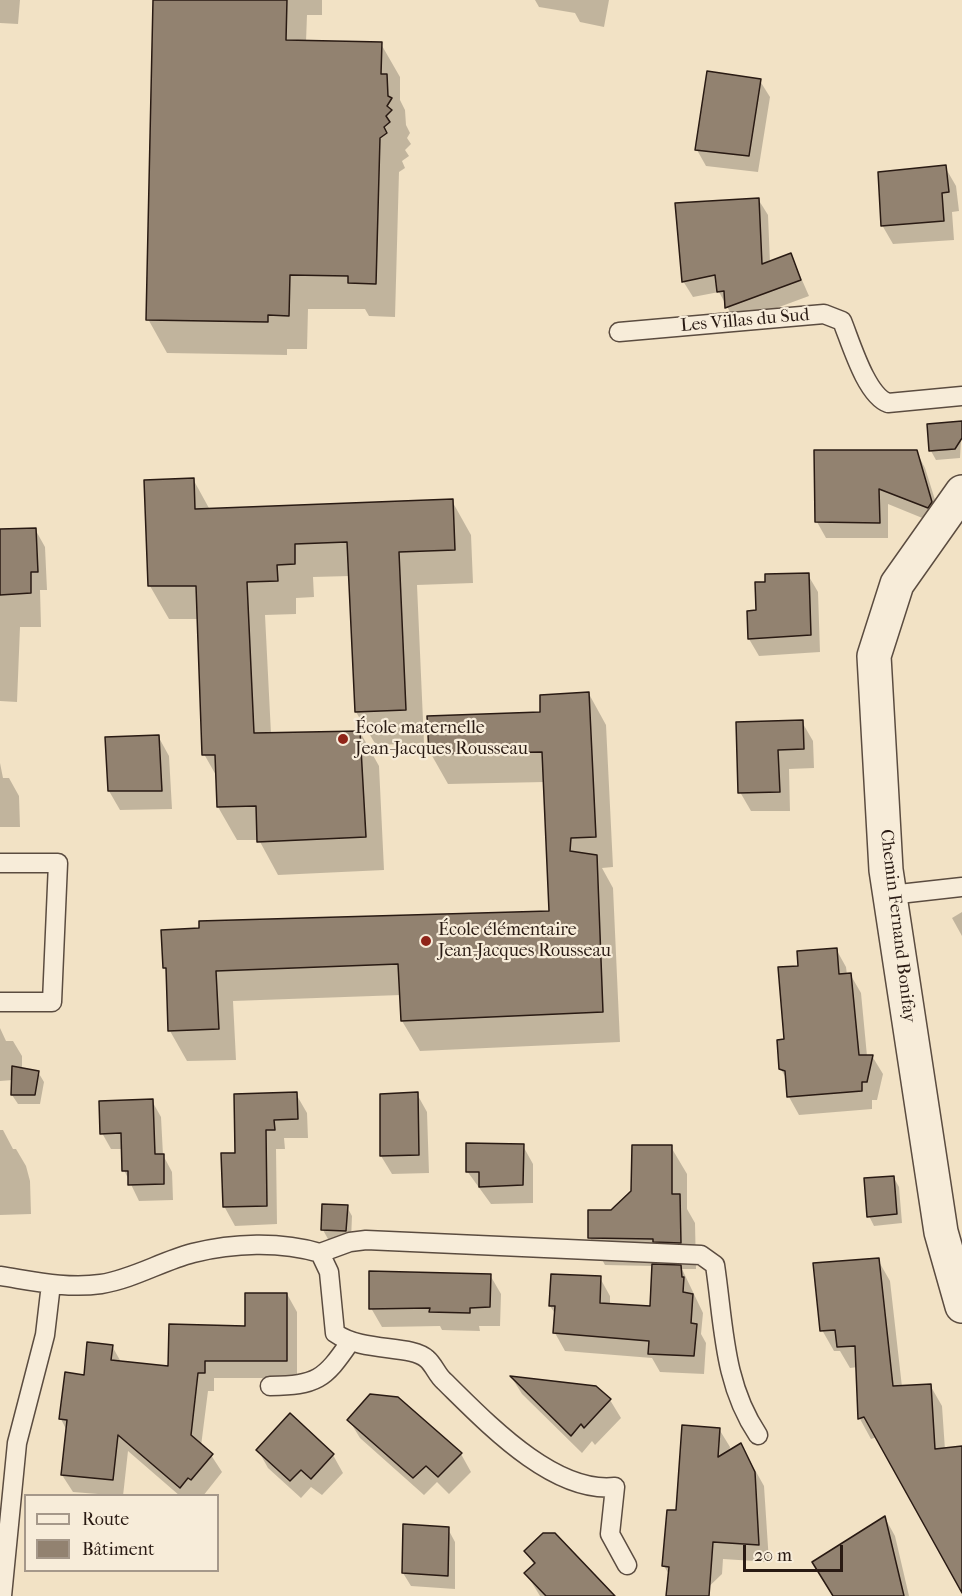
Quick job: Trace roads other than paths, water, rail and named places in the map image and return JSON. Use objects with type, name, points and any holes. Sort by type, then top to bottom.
[{"type":"street","name":"Chemin Fernand Bonifay","points":[[962,492],[897,584],[874,656],[886,870],[941,1232],[962,1306]]},
{"type":"lane","name":"Les Villas du Sud","points":[[620,332],[824,314],[842,321],[868,383],[881,401],[888,403],[962,396]]},
{"type":"lane","points":[[0,863],[58,862],[52,1002],[0,1002]]},
{"type":"lane","points":[[890,895],[962,886]]},
{"type":"lane","points":[[0,1276],[73,1286],[102,1284],[192,1253],[238,1245],[299,1246],[320,1253],[350,1242],[366,1240],[701,1256],[715,1265],[732,1385],[743,1413],[758,1435]]},
{"type":"lane","points":[[320,1253],[329,1272],[335,1333],[350,1342],[372,1348],[409,1352],[426,1358],[442,1379],[524,1453],[560,1478],[599,1488],[615,1486],[610,1534],[627,1565]]},
{"type":"lane","points":[[2,1596],[17,1443],[45,1335],[51,1284]]},
{"type":"lane","points":[[270,1386],[296,1385],[318,1380],[333,1367],[350,1342]]},
{"type":"place","name":"École maternelle Jean-Jacques Rousseau","points":[[343,739]]},
{"type":"place","name":"École élémentaire Jean-Jacques Rousseau","points":[[426,941]]}]
